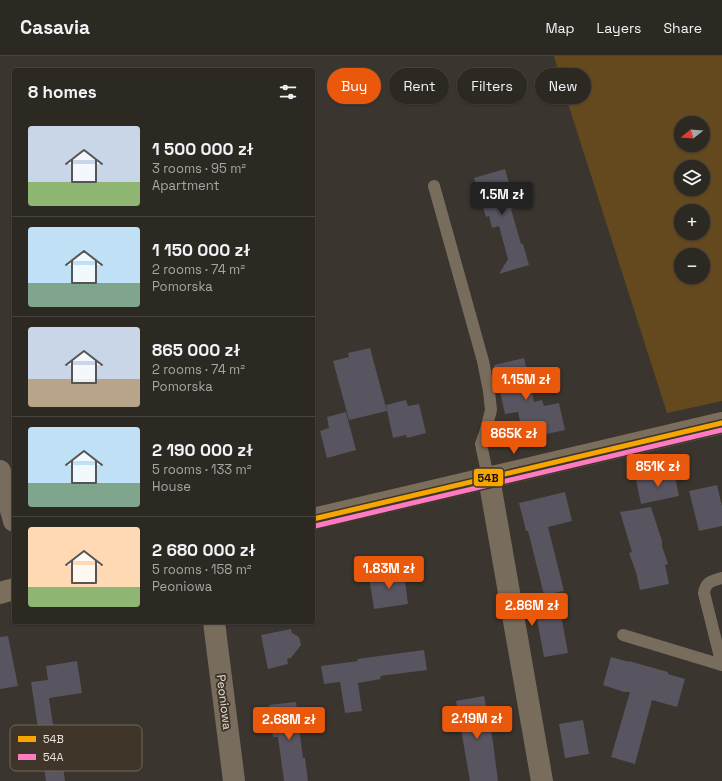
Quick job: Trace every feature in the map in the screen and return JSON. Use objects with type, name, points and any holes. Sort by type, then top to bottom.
[{"type":"street","points":[[315,519],[722,423]]},
{"type":"street","points":[[0,471],[12,514]]},
{"type":"street","points":[[489,478],[542,781]]},
{"type":"street","points":[[0,593],[12,590]]},
{"type":"street","name":"Peoniowa","points":[[214,624],[234,781]]},
{"type":"lane","points":[[434,186],[483,361],[489,391],[491,410],[481,444],[489,478]]},
{"type":"lane","points":[[722,578],[710,581],[705,587],[704,593],[722,665]]},
{"type":"lane","points":[[623,635],[722,665]]},
{"type":"shaded area","points":[[554,56],[722,56],[722,401],[667,413],[568,104],[591,104],[591,68],[558,68]]},
{"type":"building","points":[[505,169],[516,207],[511,209],[529,265],[499,274],[508,259],[499,226],[492,228],[489,216],[486,217],[474,178]]},
{"type":"building","points":[[370,348],[387,411],[349,420],[333,361],[349,357],[348,353]]},
{"type":"building","points":[[524,358],[534,402],[542,400],[544,406],[559,403],[565,430],[524,439],[518,412],[505,414],[494,365]]},
{"type":"building","points":[[406,400],[408,406],[419,404],[426,433],[407,438],[406,435],[393,438],[386,405]]},
{"type":"building","points":[[346,412],[356,450],[327,458],[320,431],[329,428],[327,417]]},
{"type":"building","points":[[674,472],[679,496],[641,504],[636,480]]},
{"type":"building","points":[[717,485],[722,506],[722,526],[699,531],[689,491]]},
{"type":"building","points":[[565,492],[572,521],[548,527],[564,591],[544,595],[528,531],[526,531],[519,503]]},
{"type":"building","points":[[651,507],[668,564],[665,565],[669,584],[640,590],[636,572],[629,553],[632,552],[620,512]]},
{"type":"building","points":[[404,572],[408,604],[374,609],[369,577]]},
{"type":"building","points":[[560,609],[568,653],[544,657],[536,614]]},
{"type":"building","points":[[291,629],[292,633],[299,637],[301,645],[291,658],[287,659],[288,664],[268,669],[261,635]]},
{"type":"building","points":[[8,636],[18,686],[0,689],[0,637]]},
{"type":"building","points":[[424,650],[427,670],[380,676],[381,679],[358,683],[362,711],[345,713],[340,682],[324,684],[321,666],[358,661],[357,659]]},
{"type":"building","points":[[611,657],[668,672],[668,674],[685,679],[677,707],[652,700],[635,764],[611,757],[630,692],[624,692],[603,685]]},
{"type":"building","points":[[77,661],[82,693],[49,698],[53,725],[38,725],[31,682],[48,680],[46,666]]},
{"type":"building","points":[[484,696],[493,742],[498,781],[470,781],[456,701]]},
{"type":"building","points":[[296,702],[303,758],[305,758],[308,781],[284,781],[278,737],[273,737],[269,705]]},
{"type":"building","points":[[583,720],[589,754],[565,758],[559,724]]},
{"type":"building","points":[[44,771],[64,771],[65,781],[46,781]]},
{"type":"transit line","name":"54B","points":[[315,519],[722,423]]},
{"type":"transit line","name":"54A","points":[[315,526],[722,430]]}]
